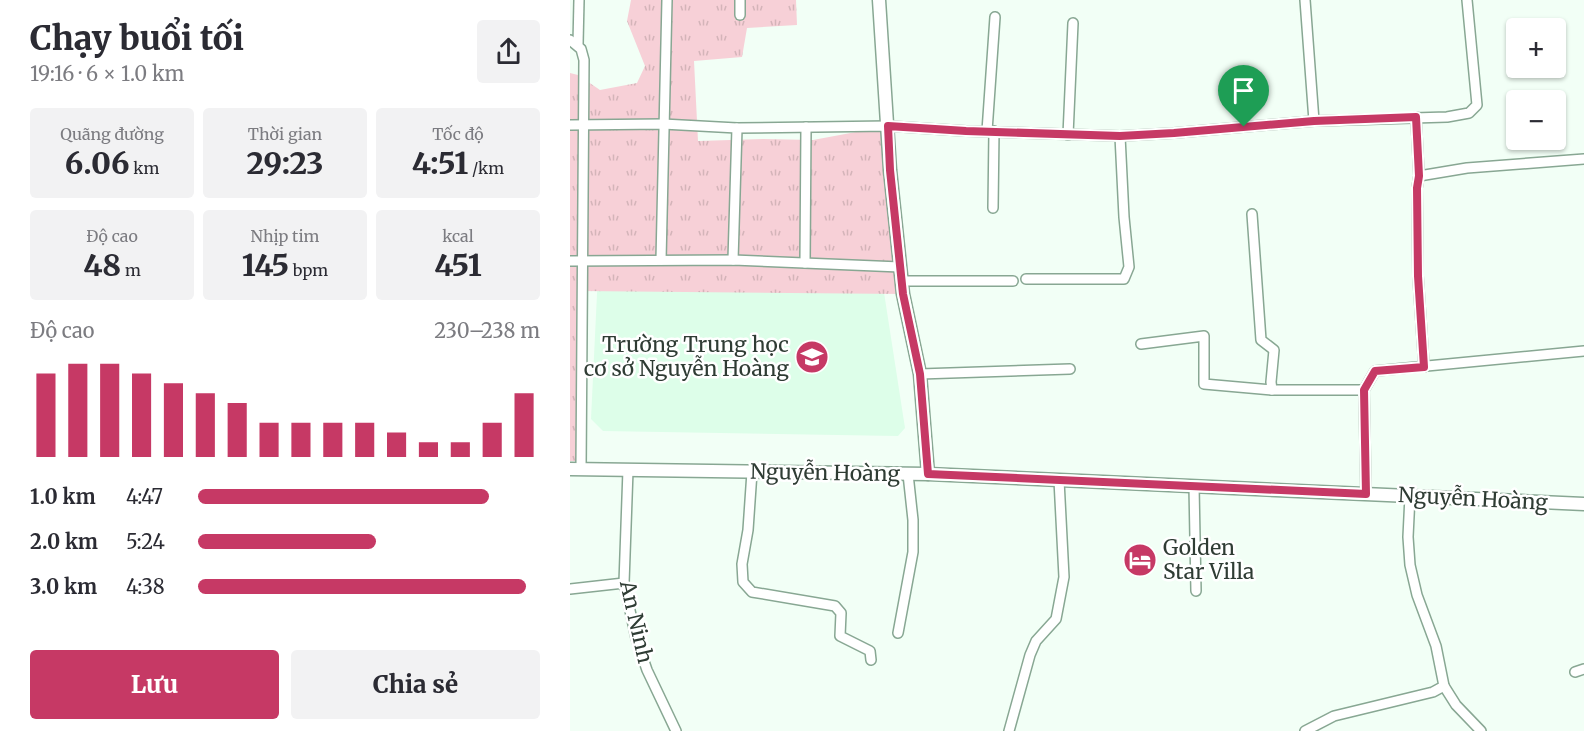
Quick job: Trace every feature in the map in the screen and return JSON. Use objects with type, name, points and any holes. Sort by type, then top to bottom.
[{"type":"street","points":[[575,469],[584,261],[584,55],[574,42],[579,0]]},
{"type":"street","points":[[661,260],[667,0]]},
{"type":"street","points":[[740,0],[740,15]]},
{"type":"street","points":[[879,0],[890,170],[900,267],[920,374],[928,474]]},
{"type":"street","points":[[1305,0],[1314,121]]},
{"type":"street","points":[[570,125],[663,124],[737,128],[888,126],[1120,136],[1314,121],[1469,113],[1478,105],[1467,0]]},
{"type":"street","points":[[993,208],[990,131],[995,17]]},
{"type":"street","points":[[1068,135],[1073,23]]},
{"type":"street","points":[[1416,117],[1419,176],[1417,188],[1418,276],[1424,367]]},
{"type":"street","points":[[805,263],[806,127]]},
{"type":"street","points":[[733,260],[737,128]]},
{"type":"street","points":[[1026,279],[1124,279],[1127,275],[1129,267],[1120,136]]},
{"type":"street","points":[[1419,176],[1467,168],[1584,159]]},
{"type":"street","points":[[1252,214],[1261,340],[1274,350],[1270,382],[1272,390]]},
{"type":"street","points":[[570,261],[733,260],[900,267]]},
{"type":"street","points":[[902,281],[1013,281]]},
{"type":"street","points":[[1141,344],[1204,336],[1204,384],[1272,390],[1364,390]]},
{"type":"street","points":[[1366,494],[1364,390],[1375,371],[1584,351]]},
{"type":"street","points":[[920,374],[1070,369]]},
{"type":"street","name":"Nguyễn Hoàng","points":[[575,469],[928,474],[1584,504]]},
{"type":"street","name":"An Ninh","points":[[628,470],[624,583],[636,638],[647,670],[676,731]]},
{"type":"street","points":[[752,472],[748,530],[742,564],[743,582],[752,592],[835,606],[841,613],[840,636],[870,651],[871,660]]},
{"type":"street","points":[[898,633],[913,552],[913,520],[908,474]]},
{"type":"street","points":[[1009,731],[1036,641],[1056,619],[1064,577],[1059,480]]},
{"type":"street","points":[[1194,486],[1196,591]]},
{"type":"street","points":[[1410,496],[1408,537],[1410,565],[1417,595],[1436,646],[1444,686],[1456,705],[1481,731]]},
{"type":"street","points":[[570,589],[624,583]]},
{"type":"street","points":[[1305,731],[1334,716],[1432,692],[1444,686]]},
{"type":"shaded area","points":[[598,273],[883,286],[905,428],[898,436],[603,431],[591,419]]},
{"type":"green space","points":[[631,0],[796,0],[797,25],[747,28],[742,57],[694,61],[698,141],[813,140],[888,126],[903,294],[580,291],[579,461],[570,461],[570,73],[578,75],[600,90],[637,83],[645,66],[627,21]]},
{"type":"place","name":"Trường Trung học cơ sở Nguyễn Hoàng","points":[[812,357]]},
{"type":"place","name":"Golden Star Villa","points":[[1140,560]]},
{"type":"route","points":[[1416,117],[1419,176],[1417,188],[1418,276],[1424,367],[1375,371],[1366,384],[1364,390],[1366,494],[928,474],[920,374],[903,294],[890,170],[888,126],[1120,136],[1244,127],[1314,121],[1416,117]]}]
